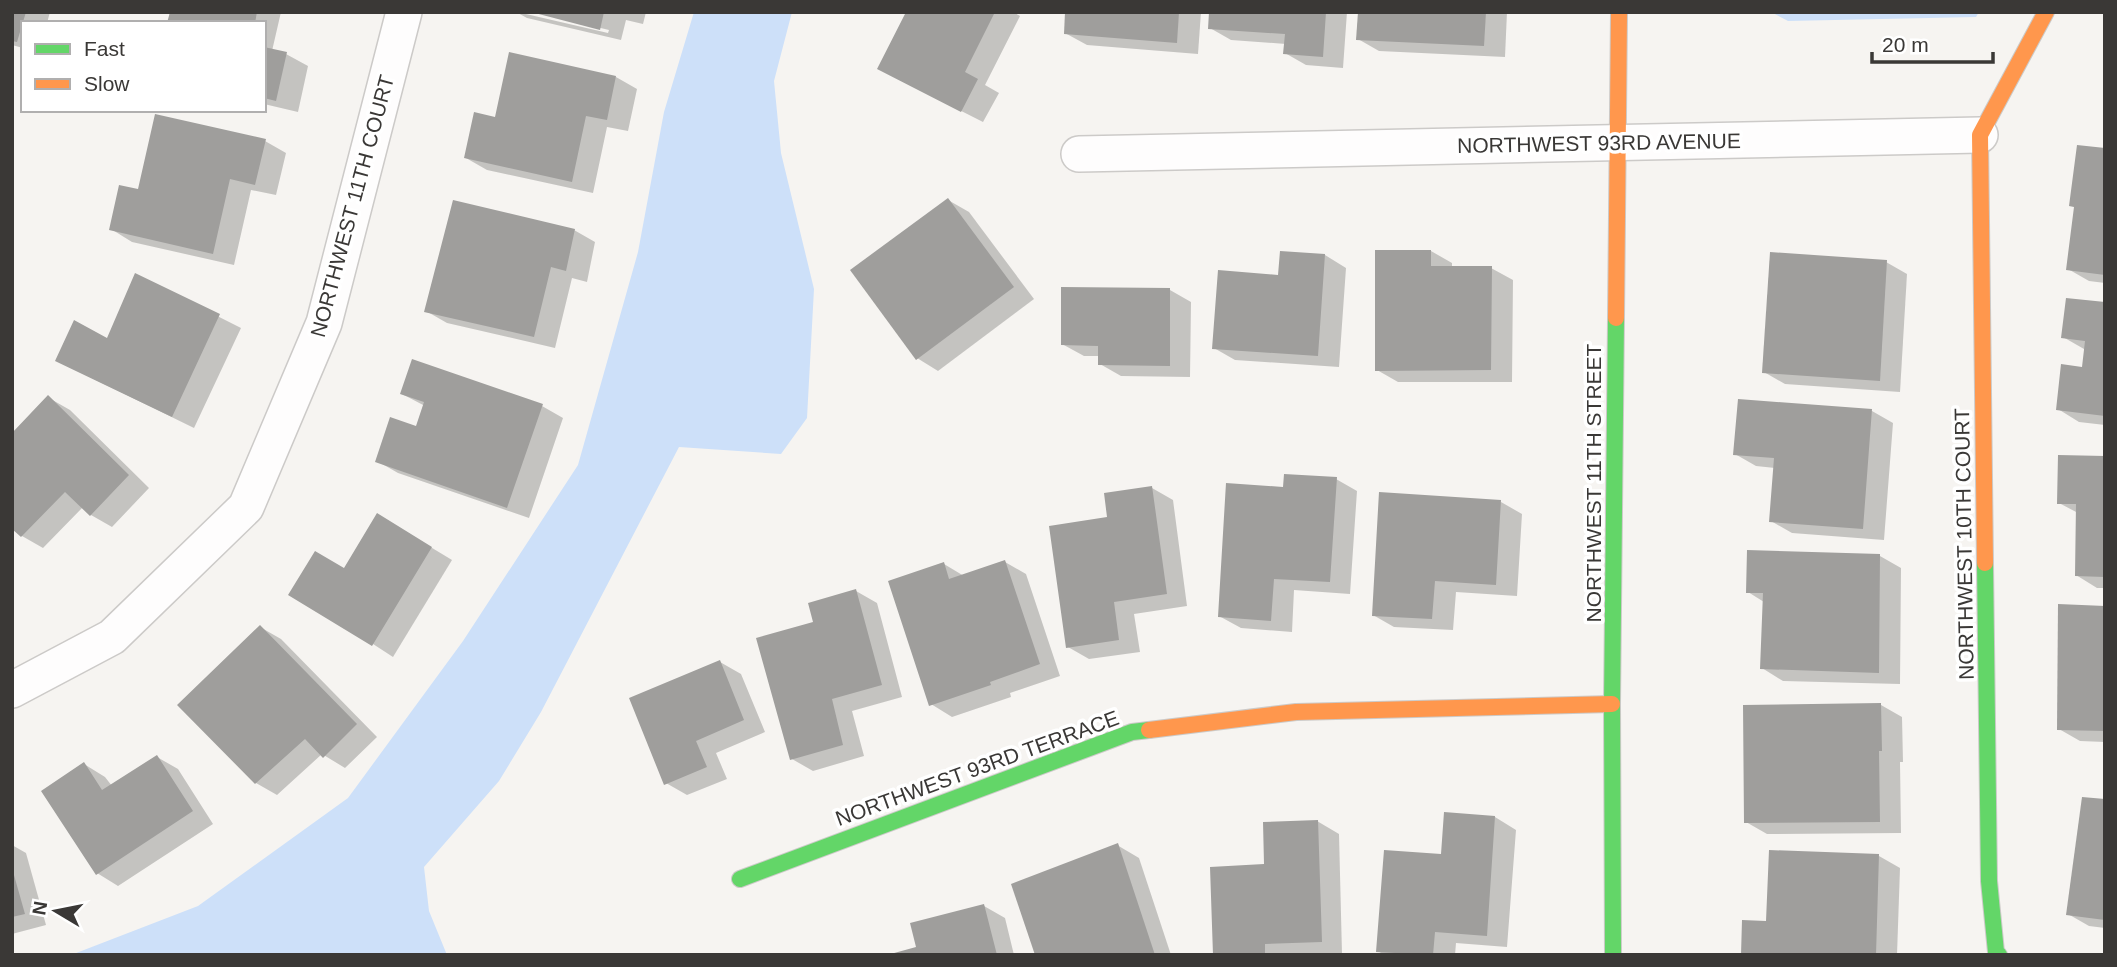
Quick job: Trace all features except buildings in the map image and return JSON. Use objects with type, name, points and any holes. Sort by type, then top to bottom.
[{"type":"street","name":"NORTHWEST 11TH COURT","points":[[12,691],[111,637],[246,507],[324,323],[404,12]]},
{"type":"street","name":"NORTHWEST 11TH STREET","points":[[1613,955],[1612,704],[1619,12]]},
{"type":"street","points":[[1980,135],[2046,12]]},
{"type":"street","name":"NORTHWEST 93RD AVENUE","points":[[1079,154],[1980,135]]},
{"type":"street","name":"NORTHWEST 10TH COURT","points":[[1980,135],[1989,881],[1997,953]]},
{"type":"street","name":"NORTHWEST 93RD TERRACE","points":[[740,879],[1132,732],[1296,712],[1612,704]]},
{"type":"water","points":[[694,12],[792,12],[774,81],[781,153],[814,289],[807,418],[781,454],[679,447],[541,712],[499,781],[424,867],[429,911],[447,955],[71,955],[198,906],[348,798],[463,641],[578,465],[638,252],[664,112]]},
{"type":"water","points":[[1771,12],[1979,12],[1976,17],[1788,21]]},
{"type":"traffic: fast","points":[[1613,955],[1612,704],[1616,318]]},
{"type":"traffic: fast","points":[[1985,563],[1989,881],[1996,952],[1999,955]]},
{"type":"traffic: fast","points":[[740,879],[1132,732],[1149,730]]},
{"type":"traffic: slow","points":[[1616,318],[1619,12]]},
{"type":"traffic: slow","points":[[1985,563],[1980,135],[2046,12]]},
{"type":"traffic: slow","points":[[1149,730],[1296,712],[1612,704]]}]
